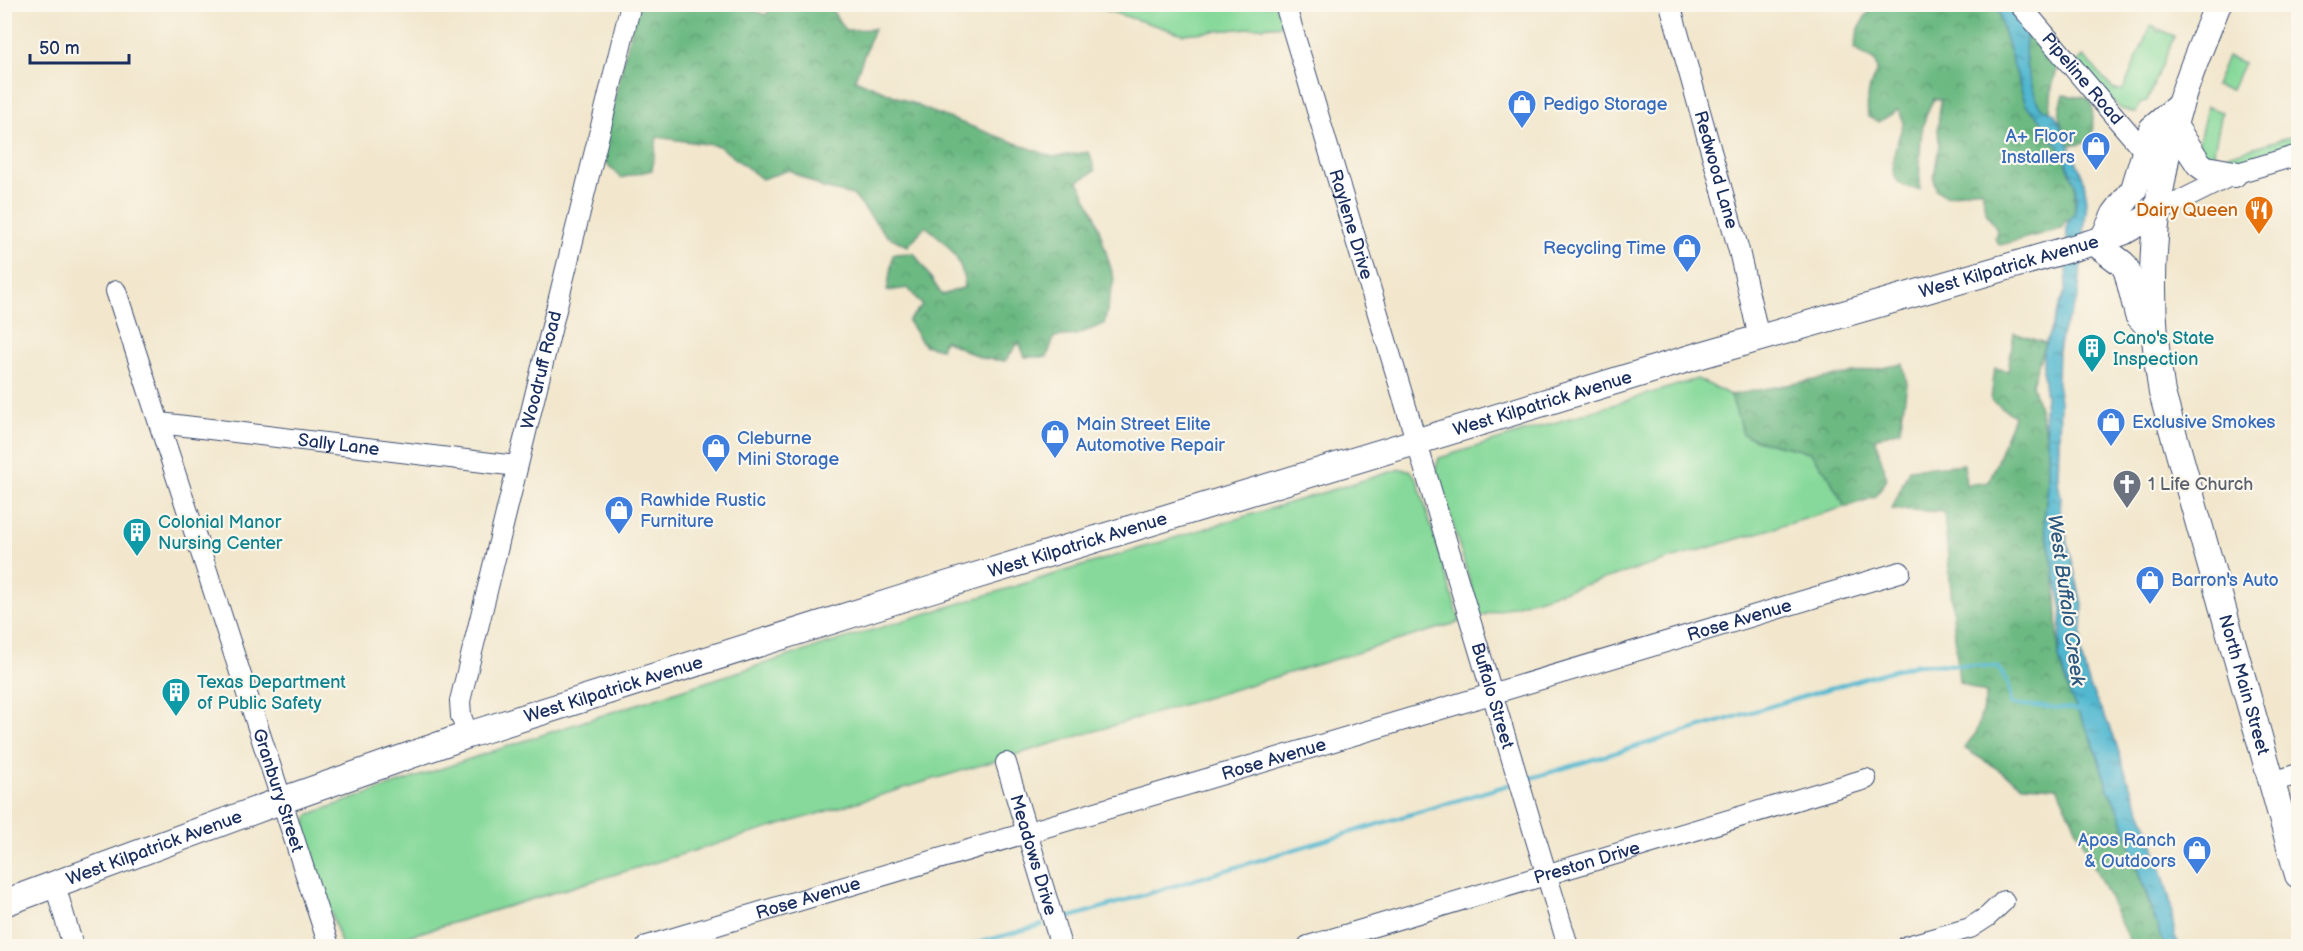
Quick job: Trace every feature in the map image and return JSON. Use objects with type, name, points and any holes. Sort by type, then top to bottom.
[{"type":"main road","name":"North Main Street","points":[[2218,4],[2177,116],[2158,212],[2152,272],[2155,333],[2162,393],[2298,875]]},
{"type":"main road","points":[[2155,333],[2138,315],[2127,271],[2123,264],[2098,241],[2134,189],[2151,129],[2177,116],[2199,164],[2206,170],[2234,174]]},
{"type":"main road","name":"West Kilpatrick Avenue","points":[[4,903],[283,800],[468,735],[915,595],[1759,338],[2098,241],[2122,232],[2158,212]]},
{"type":"street","name":"Woodruff Road","points":[[468,735],[461,716],[460,701],[631,4]]},
{"type":"street","name":"Raylene Drive","points":[[1285,4],[1418,442]]},
{"type":"street","name":"Redwood Lane","points":[[1670,4],[1739,251],[1759,338]]},
{"type":"street","name":"Pipeline Road","points":[[2019,4],[2145,152]]},
{"type":"street","points":[[2158,212],[2234,174],[2298,155]]},
{"type":"street","name":"Granbury Street","points":[[116,291],[329,946]]},
{"type":"street","name":"Sally Lane","points":[[160,423],[517,466]]},
{"type":"street","name":"Buffalo Street","points":[[1418,442],[1568,946]]},
{"type":"street","name":"Rose Avenue","points":[[647,946],[1900,572]]},
{"type":"street","name":"Meadows Drive","points":[[1006,763],[1061,946]]},
{"type":"street","points":[[2272,782],[2298,774]]},
{"type":"street","name":"Preston Drive","points":[[1308,946],[1866,779]]},
{"type":"street","points":[[55,885],[73,946]]},
{"type":"street","points":[[1907,946],[1971,928],[2004,901]]},
{"type":"green space","points":[[637,5],[739,5],[766,15],[772,5],[822,5],[832,10],[845,30],[874,29],[855,79],[930,111],[1053,157],[1089,152],[1095,171],[1078,181],[1095,215],[1114,279],[1104,324],[1076,335],[1054,337],[1047,357],[1025,357],[1019,342],[1005,361],[981,358],[944,340],[941,349],[924,345],[908,321],[922,305],[908,288],[887,291],[893,254],[914,253],[942,295],[965,287],[961,268],[953,252],[925,226],[908,246],[887,236],[853,195],[823,188],[789,170],[762,179],[719,146],[657,137],[652,170],[621,178],[600,157]]},
{"type":"green space","points":[[1089,5],[1276,5],[1282,25],[1183,34]]},
{"type":"green space","points":[[1876,5],[1998,5],[2002,26],[2026,105],[2043,121],[2046,134],[2058,144],[2075,183],[2075,212],[2071,221],[2065,221],[2062,228],[2001,245],[1995,238],[1997,230],[1985,210],[1982,190],[1969,190],[1945,196],[1936,189],[1934,178],[1939,144],[1938,126],[1941,100],[1934,99],[1924,120],[1920,189],[1907,187],[1898,182],[1894,174],[1894,154],[1904,122],[1898,110],[1879,122],[1868,117],[1869,92],[1877,70],[1875,61],[1854,49],[1861,24]]},
{"type":"green space","points":[[2151,25],[2157,28],[2156,31],[2159,32],[2160,29],[2174,37],[2147,101],[2140,103],[2136,113],[2121,109],[2077,63],[2084,56],[2114,90],[2123,90]]},
{"type":"green space","points":[[2027,29],[2030,29],[2059,63],[2052,87],[2050,112],[2041,108],[2035,99],[2026,66]]},
{"type":"green space","points":[[2227,56],[2244,63],[2231,90],[2215,86]]},
{"type":"green space","points":[[2064,95],[2087,98],[2092,102],[2092,132],[2086,142],[2079,145],[2069,145],[2062,126],[2060,110]]},
{"type":"green space","points":[[2207,107],[2222,112],[2214,151],[2217,155],[2224,156],[2298,134],[2298,145],[2222,168],[2198,154]]},
{"type":"green space","points":[[2014,333],[2045,343],[2032,384],[2048,448],[2048,486],[2044,520],[2055,576],[2059,658],[2070,695],[2093,742],[2108,789],[2121,815],[2150,907],[2166,946],[2134,946],[2130,943],[2057,787],[2023,785],[1964,748],[1976,733],[1987,694],[1959,682],[1944,512],[1892,509],[1909,469],[1964,464],[1966,485],[1989,482],[2014,416],[1991,400],[1995,368],[2008,371]]},
{"type":"green space","points":[[1903,364],[1907,384],[1900,430],[1875,438],[1887,479],[1875,497],[1845,507],[1828,475],[1810,452],[1756,440],[1743,434],[1731,395]]},
{"type":"green space","points":[[1697,379],[1731,395],[1743,434],[1756,440],[1810,452],[1828,475],[1845,507],[1480,616],[1436,468],[1439,458]]},
{"type":"green space","points":[[1400,469],[1410,470],[1417,479],[1460,622],[375,946],[342,946],[305,832],[307,817],[310,814],[581,722]]},
{"type":"water","name":"West Buffalo Creek","points":[[1998,5],[2041,5],[2027,29],[2026,66],[2036,99],[2041,108],[2054,113],[2083,177],[2087,200],[2078,298],[2062,332],[2058,351],[2060,509],[2083,608],[2081,656],[2090,687],[2113,734],[2128,781],[2151,834],[2170,900],[2175,938],[2181,946],[2166,946],[2160,935],[2121,815],[2108,789],[2093,742],[2070,695],[2059,658],[2062,609],[2044,520],[2048,486],[2048,448],[2044,411],[2046,398],[2043,350],[2066,289],[2067,224],[2075,212],[2075,183],[2058,144],[2046,134],[2042,121],[2026,105],[2002,26]]},
{"type":"waterway","points":[[1531,778],[1917,664],[1998,667],[2009,685],[2011,704],[2081,710]]},
{"type":"waterway","points":[[1064,919],[1508,785]]},
{"type":"waterway","points":[[967,946],[1042,925]]},
{"type":"place","name":"Pedigo Storage","points":[[1522,130]]},
{"type":"place","name":"A+ Floor Installers","points":[[2096,172]]},
{"type":"place","name":"Dairy Queen","points":[[2259,236]]},
{"type":"place","name":"Recycling Time","points":[[1687,274]]},
{"type":"place","name":"Cano's State Inspection","points":[[2092,374]]},
{"type":"place","name":"Exclusive Smokes","points":[[2111,448]]},
{"type":"place","name":"Main Street Elite Automotive Repair","points":[[1055,460]]},
{"type":"place","name":"Cleburne Mini Storage","points":[[716,474]]},
{"type":"place","name":"1 Life Church","points":[[2127,510]]},
{"type":"place","name":"Rawhide Rustic Furniture","points":[[619,536]]},
{"type":"place","name":"Colonial Manor Nursing Center","points":[[137,558]]},
{"type":"place","name":"Barron's Auto","points":[[2150,606]]},
{"type":"place","name":"Texas Department of Public Safety","points":[[176,718]]},
{"type":"place","name":"Apos Ranch & Outdoors","points":[[2197,876]]}]
